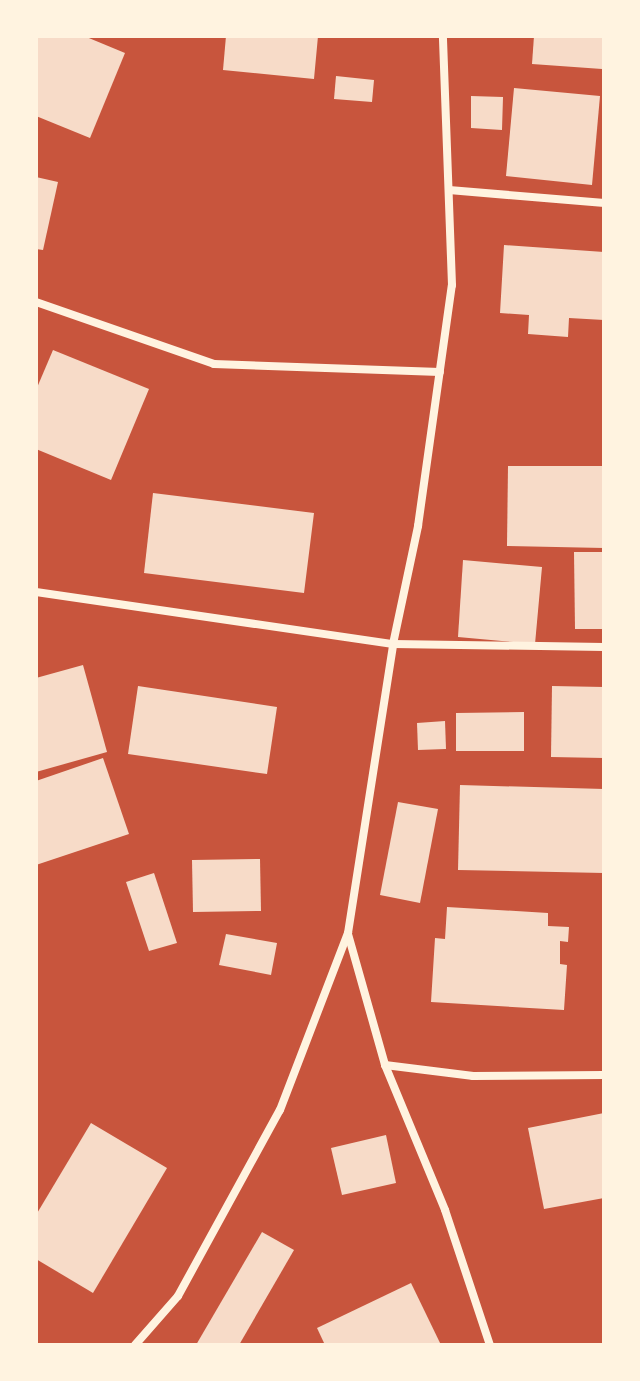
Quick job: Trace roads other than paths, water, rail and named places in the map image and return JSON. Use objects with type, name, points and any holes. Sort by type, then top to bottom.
[{"type":"street","points":[[135,1345],[178,1296],[280,1110],[348,933],[393,644],[418,526],[452,285],[443,36]]},
{"type":"street","points":[[449,190],[604,203]]},
{"type":"street","points":[[36,302],[214,364],[440,372]]},
{"type":"street","points":[[36,592],[393,644],[604,647]]},
{"type":"street","points":[[348,933],[385,1065],[445,1210],[490,1345]]},
{"type":"street","points":[[385,1065],[473,1076],[604,1075]]}]
